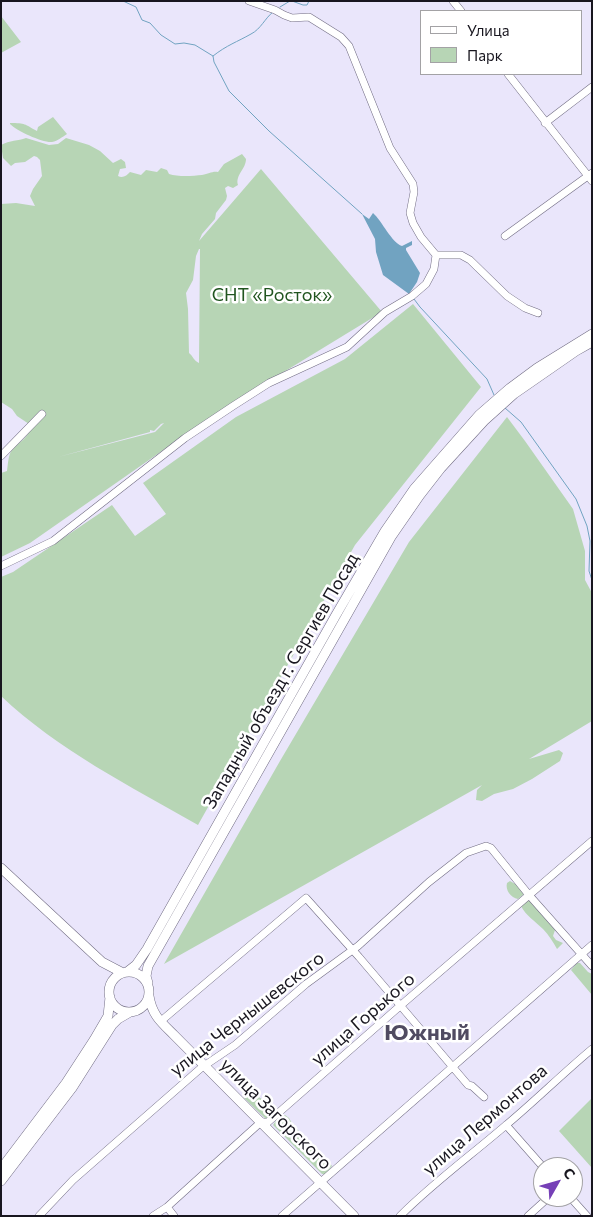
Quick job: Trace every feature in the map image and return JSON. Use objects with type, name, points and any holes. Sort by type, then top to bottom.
[{"type":"main road","points":[[481,418],[537,368],[592,334]]},
{"type":"main road","points":[[512,391],[592,342]]},
{"type":"main road","name":"Западный объезд г. Сергиев Посад","points":[[125,972],[136,965],[147,949],[385,531],[414,489],[481,418]]},
{"type":"main road","name":"Западный объезд г. Сергиев Посад","points":[[148,984],[146,976],[148,966],[391,537],[420,495],[481,418]]},
{"type":"main road","points":[[1,868],[105,964],[125,972],[134,972],[141,975],[148,984],[152,1010],[174,1035]]},
{"type":"main road","points":[[1,1169],[66,1083],[108,1016],[111,984],[102,966],[76,936]]},
{"type":"main road","points":[[111,984],[118,975],[125,972]]},
{"type":"main road","points":[[1,1181],[72,1088],[112,1026],[118,1019],[146,1004],[149,996]]},
{"type":"main road","points":[[110,997],[117,1008],[148,1015],[174,1035]]},
{"type":"main road","name":"улица Загорского","points":[[174,1035],[354,1216]]},
{"type":"street","points":[[1,566],[53,541],[185,438],[233,406],[269,384],[347,347],[385,312],[412,296],[426,284],[434,269],[436,255],[413,224],[410,212],[414,192],[413,184],[388,143],[349,46],[342,37],[316,20],[309,17],[292,18],[249,1]]},
{"type":"street","points":[[274,1],[275,10]]},
{"type":"street","points":[[505,236],[590,177],[545,123],[509,75]]},
{"type":"street","points":[[545,123],[592,87]]},
{"type":"street","points":[[436,255],[461,255],[470,260],[507,296],[525,308],[538,313]]},
{"type":"street","points":[[1,456],[42,414]]},
{"type":"street","name":"улица Горького","points":[[153,1216],[167,1207],[261,1122],[268,1122],[592,841]]},
{"type":"street","name":"улица Чернышевского","points":[[39,1216],[73,1180],[204,1066],[235,1045],[306,984],[352,951],[429,882],[466,853],[482,846],[491,848],[529,895]]},
{"type":"street","points":[[529,895],[592,966]]},
{"type":"street","points":[[161,1021],[306,898],[468,1085],[472,1086],[484,1098]]},
{"type":"street","points":[[282,1216],[592,946]]},
{"type":"street","name":"улица Лермонтова","points":[[400,1216],[423,1193],[506,1125],[592,1050]]},
{"type":"street","points":[[506,1125],[534,1157]]},
{"type":"street","points":[[167,1207],[174,1216]]},
{"type":"street","points":[[528,1216],[538,1207]]},
{"type":"green space","points":[[1,16],[21,42],[1,53]]},
{"type":"green space","points":[[53,117],[67,134],[52,142],[30,136],[10,124],[27,125],[37,131],[38,127]]},
{"type":"green space","name":"СНТ «Росток»","points":[[26,138],[49,145],[58,144],[66,138],[89,145],[100,151],[113,163],[121,159],[125,162],[126,168],[120,169],[118,176],[122,177],[130,172],[141,175],[146,170],[157,172],[161,168],[167,170],[169,174],[181,176],[218,172],[224,164],[242,154],[246,159],[246,163],[238,178],[238,185],[233,188],[228,186],[225,188],[226,200],[199,241],[261,169],[382,312],[215,414],[30,543],[1,557],[1,473],[7,471],[11,452],[28,433],[29,424],[1,402],[1,204],[16,203],[35,206],[30,196],[42,176],[40,160],[37,157],[34,156],[25,162],[15,163],[11,166],[3,158],[1,145]],"holes":[[[200,249],[199,363],[189,353],[186,293],[193,280],[196,256]],[[164,423],[155,432],[58,457],[150,432],[150,430],[154,431]]]},
{"type":"green space","points":[[413,304],[481,387],[355,545],[198,825],[70,750],[1,696],[1,577],[13,572],[112,505],[135,536],[166,514],[143,483],[236,417],[345,359]]},
{"type":"green space","points":[[507,417],[573,509],[585,551],[585,580],[592,593],[592,721],[529,759],[559,750],[563,753],[560,761],[532,779],[513,789],[494,794],[482,801],[476,800],[477,790],[482,785],[164,964],[280,761],[409,542]]},
{"type":"green space","points":[[510,881],[517,885],[524,894],[518,899],[513,897],[508,891],[507,883]]},
{"type":"green space","points":[[530,901],[555,930],[553,936],[556,940],[563,943],[557,949],[545,931],[523,910],[521,906]]},
{"type":"green space","points":[[577,963],[580,963],[592,974],[592,995],[571,970]]},
{"type":"green space","points":[[248,1090],[271,1105],[274,1113],[267,1120],[243,1097],[244,1092]]},
{"type":"green space","points":[[592,1098],[592,1168],[583,1157],[559,1131]]},
{"type":"green space","points":[[285,1115],[332,1166],[325,1174],[322,1174],[273,1125],[277,1119]]},
{"type":"water","points":[[373,213],[398,244],[402,246],[412,241],[412,245],[406,248],[406,250],[420,273],[417,282],[409,294],[383,275],[376,252],[375,239],[362,214],[369,219]]},
{"type":"waterway","points":[[123,1],[136,7],[142,20],[150,23],[161,35],[175,44],[195,45],[213,56],[214,62],[229,91],[269,131],[362,214]]},
{"type":"waterway","points":[[280,7],[290,1]]},
{"type":"waterway","points":[[292,1],[303,5],[307,5],[309,1]]},
{"type":"waterway","points":[[213,56],[227,46],[254,32],[273,12]]},
{"type":"waterway","points":[[414,299],[487,379],[494,395]]},
{"type":"waterway","points":[[505,408],[521,422],[576,499],[587,526],[590,541],[589,571],[592,580]]},
{"type":"district","name":"Южный","points":[[427,1033]]}]
